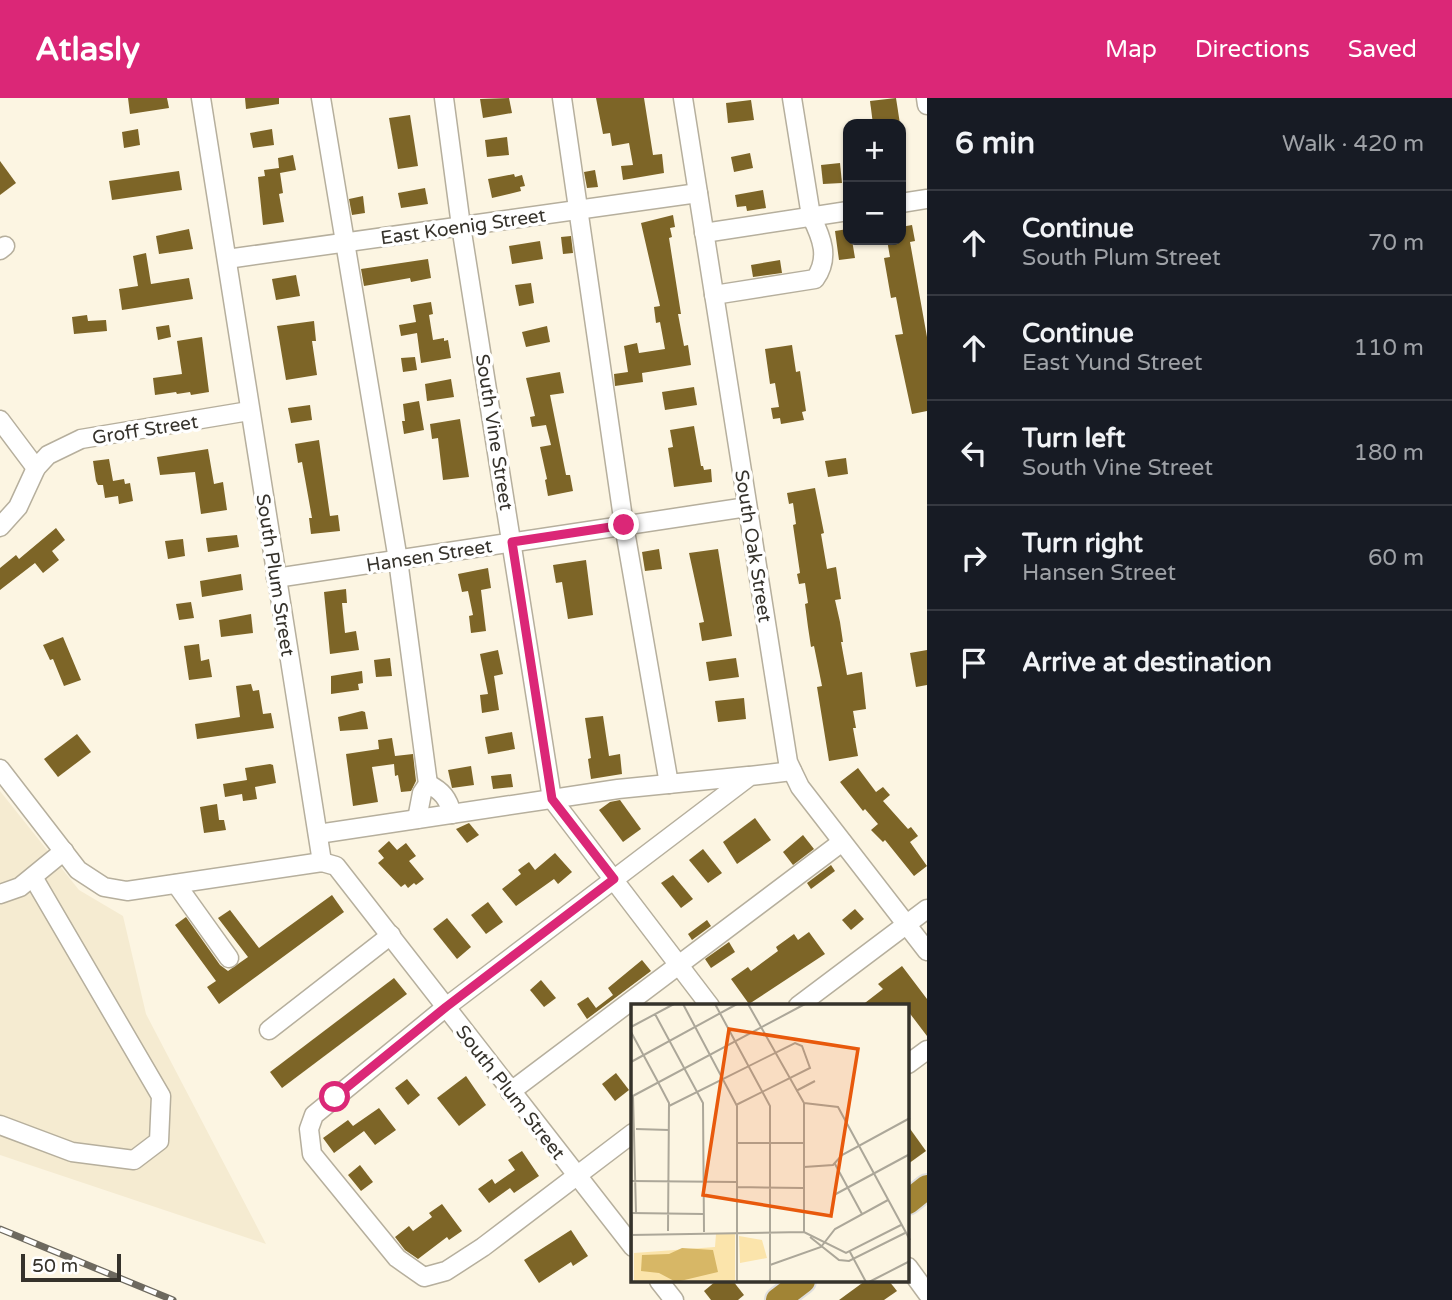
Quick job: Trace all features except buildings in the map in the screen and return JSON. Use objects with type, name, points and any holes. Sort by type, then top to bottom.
[{"type":"highway","points":[[909,1201],[927,1187]]},
{"type":"highway","points":[[778,1300],[802,1282]]},
{"type":"street","name":"South Plum Street","points":[[201,98],[322,862],[336,866],[348,878],[510,1092],[631,1244]]},
{"type":"street","points":[[321,98],[398,559],[428,784],[422,793],[417,819]]},
{"type":"street","name":"South Vine Street","points":[[444,98],[461,226],[552,799],[708,1004]]},
{"type":"street","points":[[562,98],[624,525],[669,784]]},
{"type":"street","name":"South Oak Street","points":[[684,98],[788,762],[800,787],[927,951]]},
{"type":"street","points":[[714,295],[815,279],[824,267],[824,249],[811,216],[792,98]]},
{"type":"street","points":[[926,98],[927,105]]},
{"type":"street","name":"East Koenig Street","points":[[228,259],[698,193]]},
{"type":"street","points":[[906,202],[927,199]]},
{"type":"street","points":[[704,233],[843,212]]},
{"type":"street","name":"Groff Street","points":[[0,527],[18,507],[36,468],[48,455],[81,439],[249,411]]},
{"type":"street","points":[[0,420],[36,468]]},
{"type":"street","name":"Hansen Street","points":[[276,578],[747,507]]},
{"type":"street","points":[[0,769],[78,870],[104,887],[138,890],[322,862]]},
{"type":"street","points":[[318,834],[552,799],[792,771]]},
{"type":"street","points":[[446,1007],[750,776]]},
{"type":"street","points":[[428,784],[441,790],[449,802],[452,814]]},
{"type":"street","points":[[510,1092],[842,842]]},
{"type":"street","points":[[0,894],[20,887],[64,851]]},
{"type":"street","points":[[0,1125],[72,1152],[134,1160],[159,1141],[161,1096],[33,877]]},
{"type":"street","points":[[176,884],[229,958]]},
{"type":"street","points":[[801,1004],[927,909]]},
{"type":"street","points":[[269,1030],[391,936]]},
{"type":"street","name":"South Plum Street","points":[[446,1007],[314,1115],[309,1129],[312,1154],[339,1189],[397,1258],[424,1277],[446,1271],[577,1176]]},
{"type":"street","points":[[909,1063],[927,1050]]},
{"type":"street","points":[[577,1176],[631,1135]]},
{"type":"street","points":[[909,1268],[927,1293]]},
{"type":"street","points":[[660,1282],[674,1300]]},
{"type":"shaded area","points":[[0,791],[79,890],[123,916],[146,1014],[266,1244],[0,1155]]},
{"type":"railway","points":[[0,1229],[173,1300]]},
{"type":"route","points":[[335,1097],[446,1007],[614,879],[552,799],[512,542],[624,525]]}]
